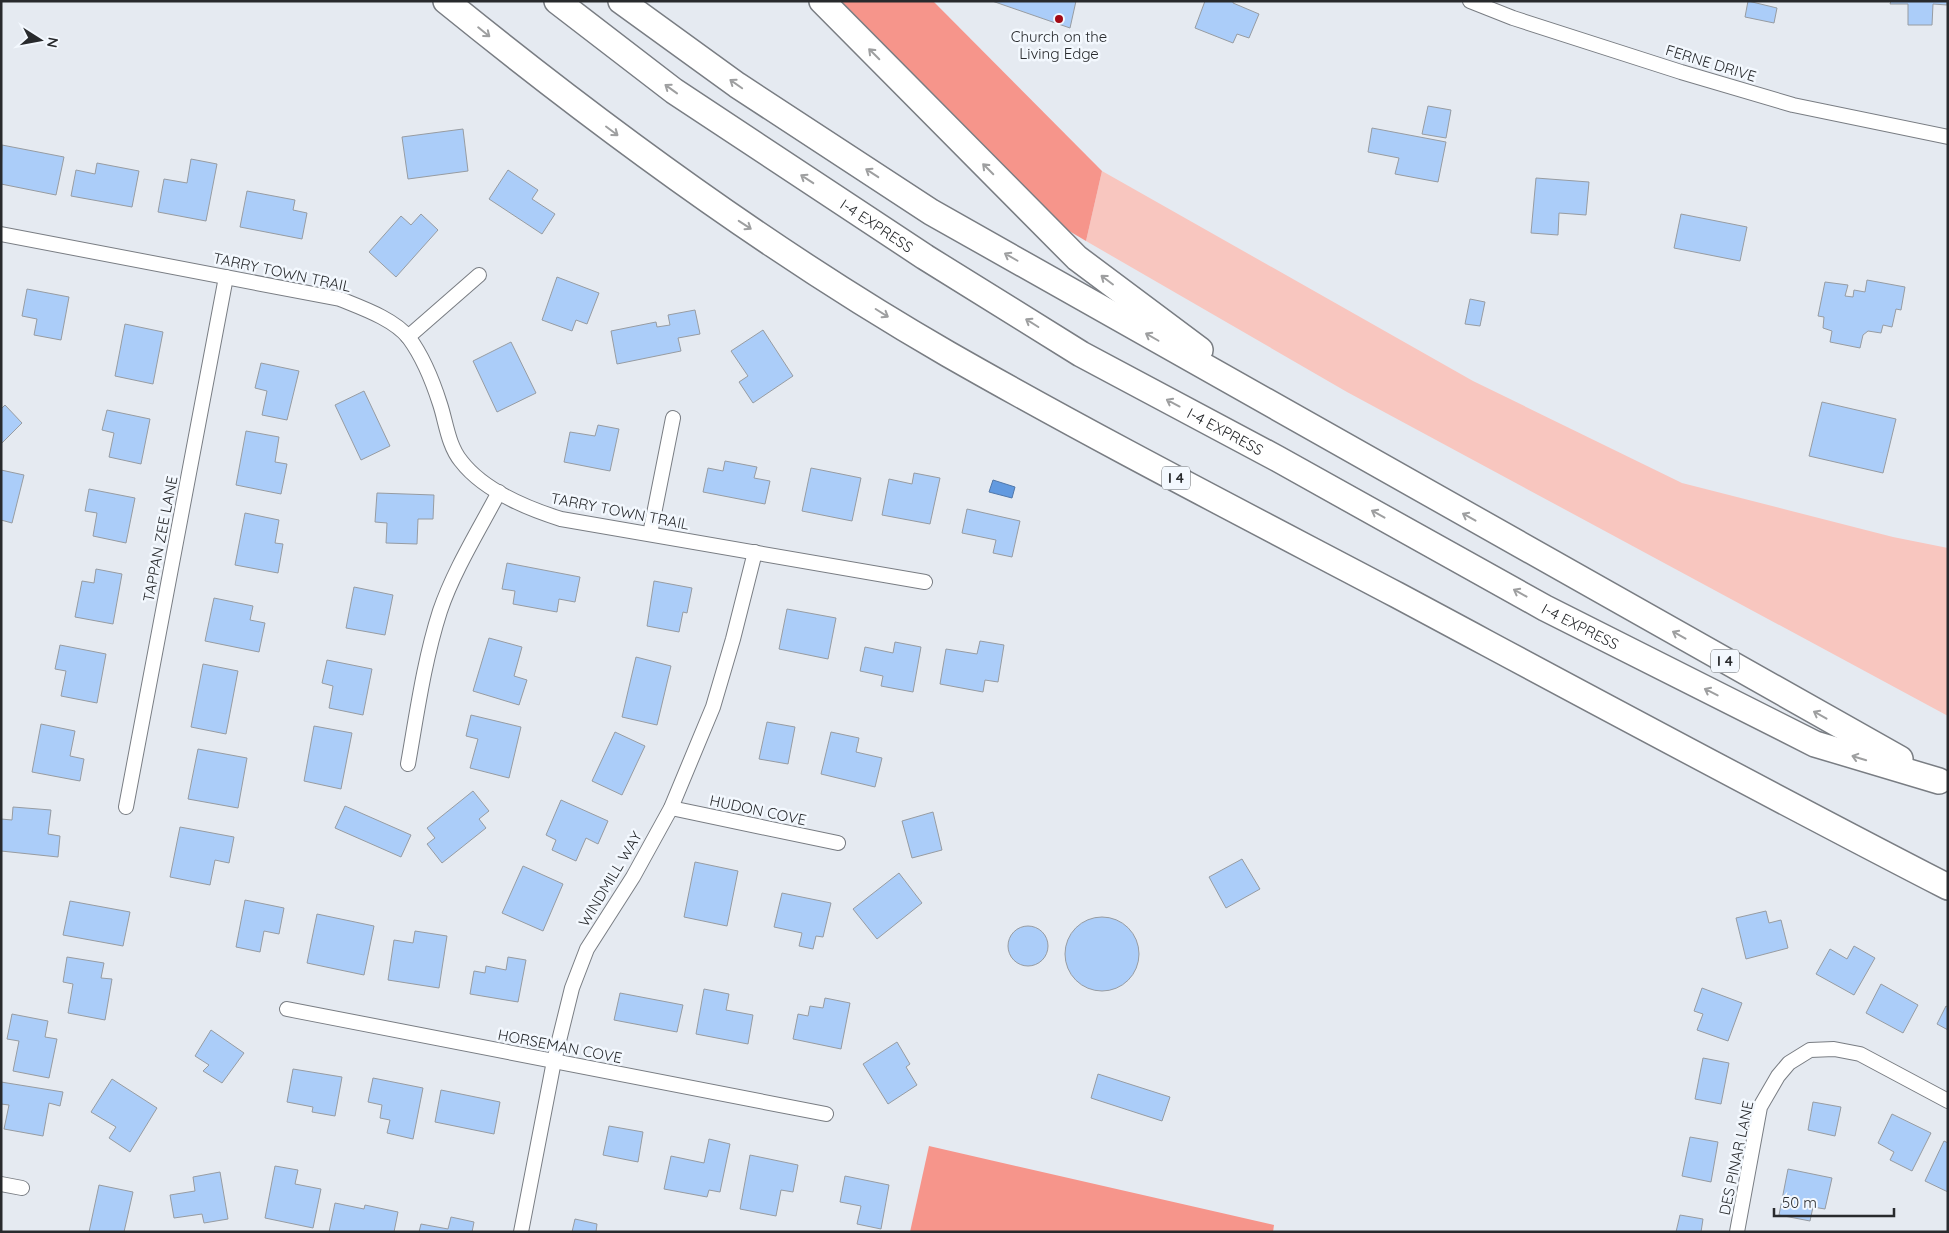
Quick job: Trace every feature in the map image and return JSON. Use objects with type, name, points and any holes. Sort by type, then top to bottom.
[{"type":"highway","name":"I 4","points":[[446,1],[520,62],[695,192],[829,280],[947,353],[1185,483],[1948,887]]},
{"type":"highway","name":"I-4 EXPRESS","points":[[557,1],[674,91],[925,257],[1081,354],[1278,459],[1545,608],[1815,744],[1943,784]]},
{"type":"highway","name":"I 4","points":[[621,1],[737,85],[931,212],[1943,784]]},
{"type":"highway","points":[[822,1],[1077,258],[1210,357],[1369,446],[1408,482]]},
{"type":"street","name":"FERNE DRIVE","points":[[1470,1],[1513,18],[1792,105],[1948,137]]},
{"type":"street","name":"TARRY TOWN TRAIL","points":[[1,234],[340,298],[390,323],[408,337],[425,366],[440,402],[448,433],[460,460],[499,492],[532,510],[561,519],[925,582]]},
{"type":"street","points":[[408,337],[479,275]]},
{"type":"street","name":"TAPPAN ZEE LANE","points":[[126,807],[226,276]]},
{"type":"street","points":[[650,534],[673,418]]},
{"type":"street","points":[[408,764],[426,664],[440,610],[499,492]]},
{"type":"street","name":"WINDMILL WAY","points":[[521,1232],[554,1061],[572,988],[587,948],[633,876],[671,808],[713,707],[733,639],[754,552]]},
{"type":"street","name":"HUDON COVE","points":[[671,808],[838,843]]},
{"type":"street","name":"HORSEMAN COVE","points":[[287,1009],[826,1114]]},
{"type":"street","name":"DES PINAR LANE","points":[[1737,1232],[1760,1106],[1788,1063],[1810,1050],[1834,1049],[1860,1054],[1948,1101]]},
{"type":"street","points":[[1,1184],[22,1188]]},
{"type":"shaded area","points":[[834,1],[933,1],[1102,171],[1086,241],[1054,222]]},
{"type":"shaded area","points":[[1102,171],[1473,381],[1682,483],[1893,537],[1948,548],[1948,716],[1347,392],[1086,241]]},
{"type":"shaded area","points":[[929,1146],[1274,1225],[1273,1232],[910,1232]]},
{"type":"water","points":[[993,480],[1015,487],[1012,498],[989,492]]},
{"type":"building","name":"Church on the Living Edge","points":[[992,1],[1076,1],[1070,28]]},
{"type":"building","points":[[1205,1],[1233,1],[1233,3],[1259,14],[1249,38],[1237,34],[1233,43],[1195,28]]},
{"type":"building","points":[[1748,1],[1777,8],[1774,23],[1745,17]]},
{"type":"building","points":[[1891,1],[1947,1],[1947,5],[1933,4],[1932,25],[1908,25],[1908,4],[1890,4]]},
{"type":"building","points":[[1428,106],[1451,110],[1446,138],[1422,134]]},
{"type":"building","points":[[1372,128],[1446,142],[1438,182],[1395,174],[1399,158],[1368,152]]},
{"type":"building","points":[[463,129],[468,171],[408,179],[402,137]]},
{"type":"building","points":[[2,145],[64,157],[56,195],[1,184]]},
{"type":"building","points":[[191,159],[217,164],[206,221],[158,212],[164,179],[187,183]]},
{"type":"building","points":[[97,163],[139,171],[132,207],[71,196],[76,170],[95,174]]},
{"type":"building","points":[[508,170],[538,190],[532,199],[555,214],[542,234],[489,199]]},
{"type":"building","points":[[1536,178],[1589,182],[1586,215],[1559,213],[1558,235],[1531,233]]},
{"type":"building","points":[[247,191],[295,200],[293,210],[307,213],[302,239],[240,227]]},
{"type":"building","points":[[421,214],[438,230],[396,277],[369,252],[401,216],[411,225]]},
{"type":"building","points":[[1681,214],[1747,227],[1740,261],[1674,248]]},
{"type":"building","points":[[557,277],[599,293],[587,324],[576,320],[572,331],[542,320]]},
{"type":"building","points":[[1867,280],[1905,287],[1901,310],[1896,309],[1892,327],[1883,325],[1881,333],[1868,331],[1863,335],[1860,348],[1830,342],[1832,331],[1823,328],[1824,317],[1818,316],[1825,282],[1848,285],[1845,296],[1853,297],[1854,290],[1865,292]]},
{"type":"building","points":[[27,289],[69,297],[61,340],[34,335],[37,319],[22,316]]},
{"type":"building","points":[[1470,299],[1485,302],[1480,326],[1465,324]]},
{"type":"building","points":[[695,310],[700,334],[678,338],[681,351],[617,364],[611,331],[656,322],[657,327],[670,325],[668,315]]},
{"type":"building","points":[[125,324],[163,332],[153,384],[115,376]]},
{"type":"building","points":[[763,330],[793,376],[753,403],[739,382],[748,376],[731,351]]},
{"type":"building","points":[[511,342],[536,393],[497,412],[473,361]]},
{"type":"building","points":[[261,363],[299,371],[287,420],[262,415],[267,391],[255,388]]},
{"type":"building","points":[[364,391],[390,446],[361,460],[335,405]]},
{"type":"building","points":[[1822,402],[1896,419],[1883,473],[1809,456]]},
{"type":"building","points":[[5,405],[22,423],[1,444],[1,409]]},
{"type":"building","points":[[107,410],[150,419],[141,464],[109,457],[114,433],[102,430]]},
{"type":"building","points":[[598,425],[619,429],[610,471],[564,462],[570,432],[595,436]]},
{"type":"building","points":[[246,431],[279,437],[275,462],[287,464],[281,494],[236,485]]},
{"type":"building","points":[[725,461],[757,467],[754,478],[770,481],[765,504],[703,492],[708,468],[723,471]]},
{"type":"building","points":[[811,468],[861,478],[852,521],[802,511]]},
{"type":"building","points":[[1,470],[24,475],[12,523],[1,520]]},
{"type":"building","points":[[914,473],[940,478],[930,524],[882,515],[889,479],[912,484]]},
{"type":"building","points":[[89,489],[135,498],[126,543],[93,536],[97,513],[85,511]]},
{"type":"building","points":[[377,493],[434,495],[433,519],[418,519],[417,544],[386,543],[387,523],[375,522]]},
{"type":"building","points":[[967,509],[1020,521],[1012,557],[993,553],[996,540],[962,533]]},
{"type":"building","points":[[245,513],[279,520],[275,543],[283,544],[278,573],[235,565]]},
{"type":"building","points":[[507,563],[580,577],[575,602],[559,599],[557,612],[513,604],[515,591],[502,589]]},
{"type":"building","points":[[96,569],[122,574],[113,624],[75,617],[82,581],[94,583]]},
{"type":"building","points":[[654,581],[692,588],[687,613],[683,612],[679,632],[647,626]]},
{"type":"building","points":[[354,587],[393,595],[385,635],[346,628]]},
{"type":"building","points":[[214,598],[253,606],[250,620],[265,623],[259,652],[205,641]]},
{"type":"building","points":[[787,609],[836,618],[828,659],[779,649]]},
{"type":"building","points":[[489,638],[522,647],[514,676],[527,680],[519,705],[473,691]]},
{"type":"building","points":[[980,641],[1004,645],[998,682],[985,680],[983,692],[940,684],[946,649],[977,654]]},
{"type":"building","points":[[895,642],[921,647],[913,692],[881,686],[883,676],[860,671],[865,647],[893,653]]},
{"type":"building","points":[[60,645],[106,654],[97,703],[61,696],[66,671],[55,669]]},
{"type":"building","points":[[636,657],[671,666],[657,725],[622,717]]},
{"type":"building","points":[[327,660],[372,669],[363,715],[329,708],[333,686],[322,683]]},
{"type":"building","points":[[203,664],[238,671],[226,734],[191,727]]},
{"type":"building","points":[[471,715],[521,727],[509,778],[470,768],[478,739],[466,736]]},
{"type":"building","points":[[767,722],[795,727],[788,764],[759,759]]},
{"type":"building","points":[[41,724],[75,731],[70,756],[84,759],[80,781],[32,772]]},
{"type":"building","points":[[314,726],[352,733],[341,789],[304,781]]},
{"type":"building","points":[[615,732],[645,746],[622,795],[592,781]]},
{"type":"building","points":[[831,732],[859,738],[856,752],[882,758],[875,787],[821,774]]},
{"type":"building","points":[[198,749],[247,758],[238,808],[188,799]]},
{"type":"building","points":[[473,791],[489,811],[479,819],[486,828],[442,863],[427,844],[435,838],[427,828]]},
{"type":"building","points":[[561,800],[608,821],[598,844],[586,838],[576,861],[552,850],[556,840],[546,835]]},
{"type":"building","points":[[345,806],[411,835],[401,857],[335,828]]},
{"type":"building","points":[[13,807],[51,810],[48,834],[60,836],[58,857],[1,851],[1,819],[12,820]]},
{"type":"building","points":[[933,812],[942,850],[912,858],[902,821]]},
{"type":"building","points":[[180,827],[234,837],[229,863],[215,860],[210,885],[170,877]]},
{"type":"building","points":[[1242,859],[1260,889],[1226,908],[1209,877]]},
{"type":"building","points":[[695,862],[738,871],[727,926],[684,917]]},
{"type":"building","points":[[523,866],[563,884],[543,931],[502,913]]},
{"type":"building","points":[[899,873],[922,903],[877,939],[853,909]]},
{"type":"building","points":[[782,893],[831,903],[823,937],[816,936],[813,949],[799,946],[802,933],[774,927]]},
{"type":"building","points":[[245,900],[284,908],[279,934],[264,931],[260,952],[236,947]]},
{"type":"building","points":[[70,901],[130,912],[123,946],[63,935]]},
{"type":"building","points":[[1766,911],[1769,923],[1781,920],[1788,948],[1746,959],[1736,918]]},
{"type":"building","points":[[317,914],[374,926],[364,975],[307,963]]},
{"type":"building","points":[[1102,917],[1116,920],[1128,928],[1136,940],[1139,954],[1136,968],[1128,980],[1116,988],[1102,991],[1088,988],[1076,980],[1068,968],[1065,954],[1068,940],[1076,928],[1088,920]]},
{"type":"building","points":[[1032,926],[1039,929],[1045,935],[1048,946],[1047,954],[1039,963],[1032,966],[1024,966],[1017,963],[1009,954],[1008,942],[1011,935],[1020,927]]},
{"type":"building","points":[[415,931],[447,936],[439,988],[388,980],[394,940],[413,943]]},
{"type":"building","points":[[1854,946],[1875,958],[1854,995],[1816,974],[1830,949],[1847,959]]},
{"type":"building","points":[[67,957],[104,963],[101,978],[112,979],[105,1020],[68,1013],[73,984],[63,982]]},
{"type":"building","points":[[508,957],[526,960],[518,1002],[470,994],[474,971],[485,973],[486,966],[506,970]]},
{"type":"building","points":[[1881,984],[1918,1005],[1903,1033],[1866,1013]]},
{"type":"building","points":[[1702,988],[1742,1003],[1728,1041],[1697,1030],[1703,1014],[1694,1011]]},
{"type":"building","points":[[704,989],[729,994],[726,1010],[753,1015],[748,1044],[696,1034]]},
{"type":"building","points":[[620,993],[683,1005],[677,1032],[614,1020]]},
{"type":"building","points":[[825,998],[850,1003],[841,1049],[793,1039],[798,1014],[808,1016],[810,1006],[823,1008]]},
{"type":"building","points":[[1946,1006],[1948,1007],[1948,1030],[1937,1024]]},
{"type":"building","points":[[12,1014],[48,1021],[45,1037],[57,1039],[49,1078],[13,1071],[19,1041],[7,1039]]},
{"type":"building","points":[[211,1030],[244,1053],[222,1083],[203,1071],[209,1065],[195,1056]]},
{"type":"building","points":[[897,1042],[910,1064],[906,1067],[917,1085],[888,1104],[863,1064]]},
{"type":"building","points":[[1703,1058],[1729,1063],[1721,1104],[1695,1099]]},
{"type":"building","points":[[293,1069],[342,1077],[335,1116],[312,1112],[313,1107],[287,1102]]},
{"type":"building","points":[[1098,1074],[1170,1097],[1162,1121],[1091,1098]]},
{"type":"building","points":[[373,1078],[423,1088],[413,1139],[387,1133],[390,1120],[380,1118],[382,1105],[368,1102]]},
{"type":"building","points":[[112,1079],[157,1108],[130,1152],[109,1138],[116,1127],[91,1112]]},
{"type":"building","points":[[1,1082],[63,1092],[60,1106],[49,1103],[43,1136],[4,1129],[9,1105],[1,1104]]},
{"type":"building","points":[[441,1090],[500,1102],[494,1134],[435,1122]]},
{"type":"building","points":[[1813,1102],[1841,1107],[1835,1136],[1808,1130]]},
{"type":"building","points":[[1892,1114],[1931,1133],[1912,1171],[1890,1160],[1894,1152],[1878,1143]]},
{"type":"building","points":[[609,1126],[643,1132],[638,1162],[603,1155]]},
{"type":"building","points":[[1690,1137],[1718,1142],[1711,1182],[1682,1176]]},
{"type":"building","points":[[709,1139],[730,1144],[720,1192],[709,1190],[707,1197],[664,1189],[671,1156],[704,1163]]},
{"type":"building","points":[[1944,1141],[1948,1143],[1948,1192],[1925,1181]]},
{"type":"building","points":[[750,1155],[798,1165],[793,1192],[781,1190],[776,1216],[740,1209]]},
{"type":"building","points":[[275,1166],[298,1170],[295,1184],[321,1189],[313,1228],[265,1218]]},
{"type":"building","points":[[1788,1169],[1832,1178],[1825,1209],[1813,1207],[1810,1221],[1779,1215]]},
{"type":"building","points":[[220,1172],[228,1219],[204,1223],[202,1214],[174,1218],[170,1195],[195,1191],[193,1177]]},
{"type":"building","points":[[845,1176],[889,1185],[881,1229],[857,1224],[861,1206],[840,1202]]},
{"type":"building","points":[[99,1185],[133,1192],[124,1232],[89,1232]]},
{"type":"building","points":[[335,1203],[364,1209],[365,1205],[398,1212],[394,1232],[329,1232]]},
{"type":"building","points":[[1680,1215],[1703,1219],[1701,1232],[1676,1232]]},
{"type":"building","points":[[451,1217],[474,1222],[472,1232],[419,1232],[421,1224],[448,1229]]},
{"type":"building","points":[[575,1219],[597,1224],[596,1232],[572,1232]]},
{"type":"place","name":"Church on the Living Edge","points":[[1059,19]]}]
